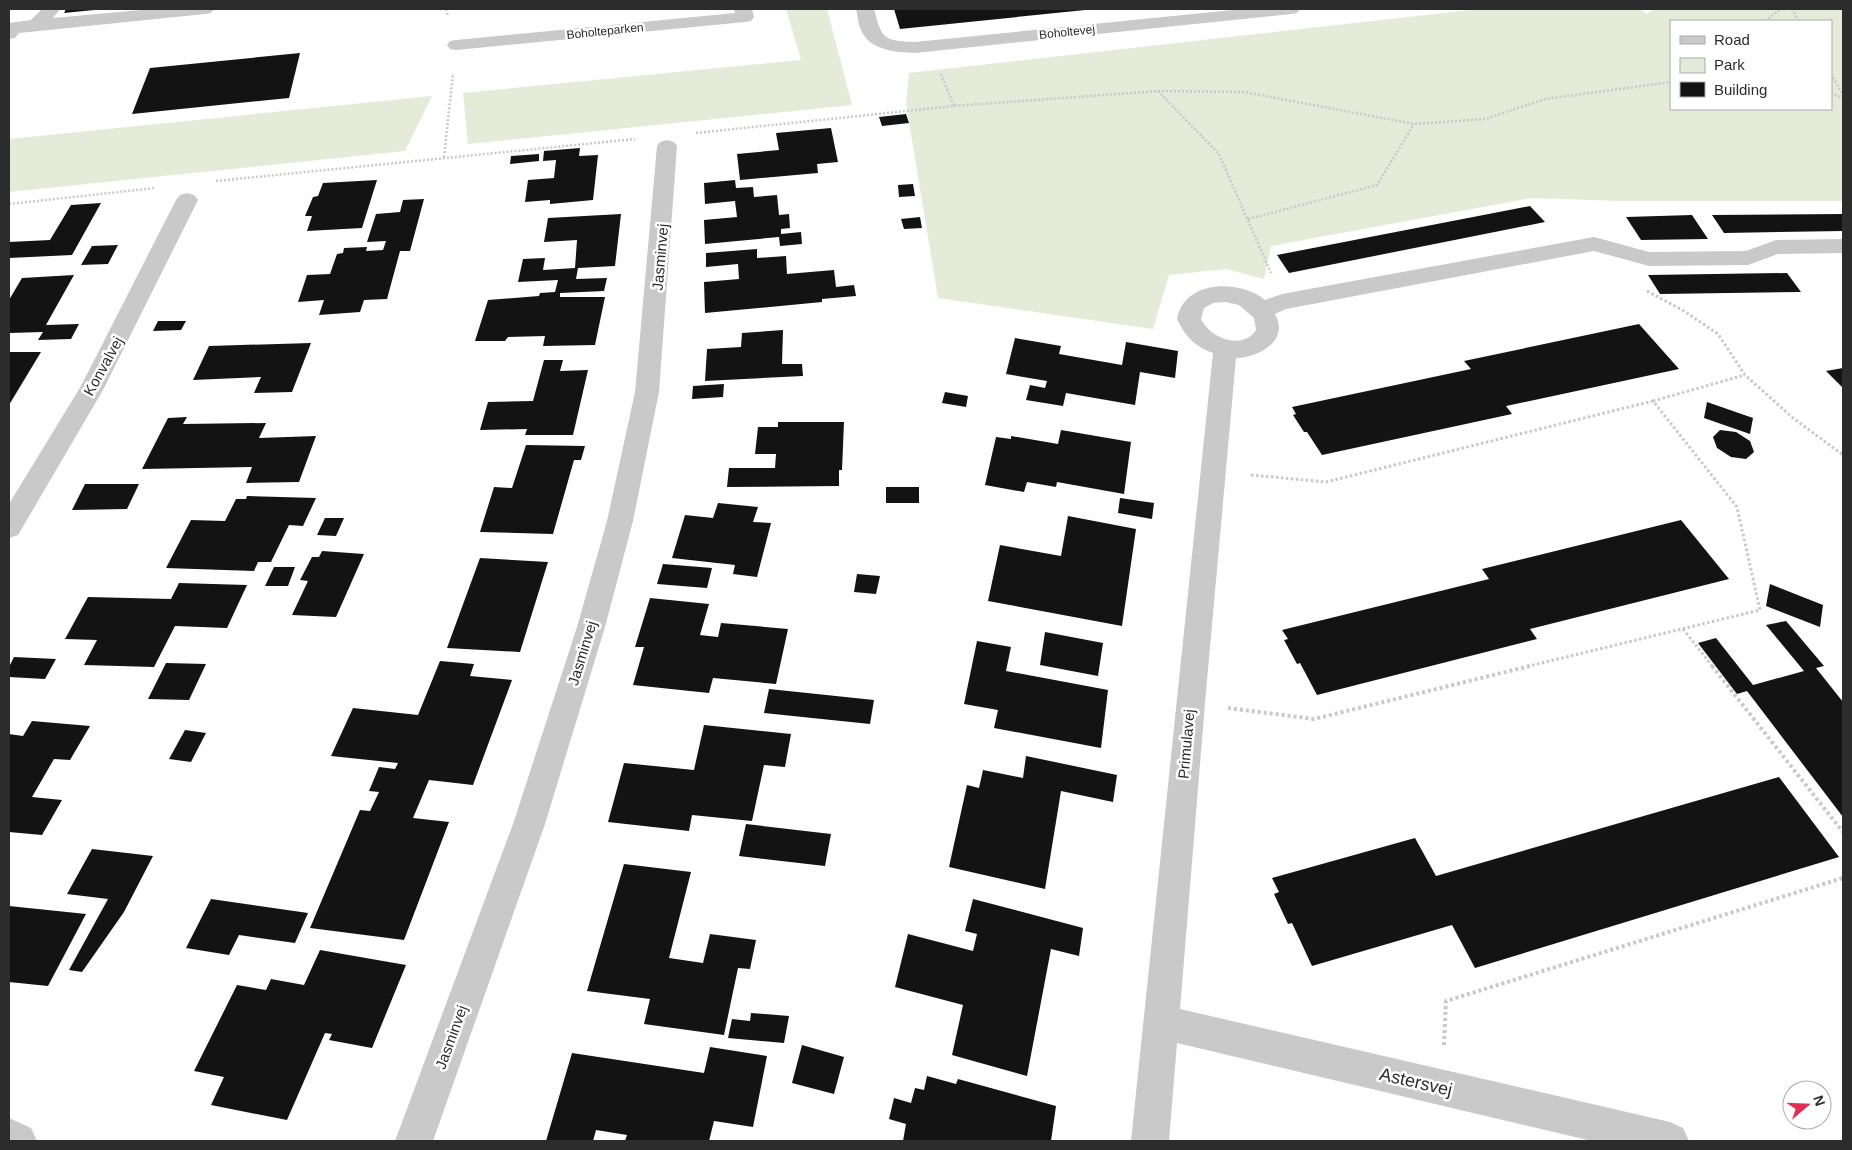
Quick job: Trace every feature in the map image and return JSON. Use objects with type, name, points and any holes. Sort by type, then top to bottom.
[{"type":"street","points":[[37,25],[51,9]]},
{"type":"street","points":[[9,34],[12,28],[129,12],[205,9]]},
{"type":"street","name":"Boholteparken","points":[[456,45],[745,17],[744,9]]},
{"type":"street","name":"Boholtevej","points":[[865,9],[871,33],[884,43],[900,47],[930,47],[1291,9]]},
{"type":"street","name":"Jasminvej","points":[[414,1141],[529,824],[591,627],[620,521],[647,392],[657,287],[677,140]]},
{"type":"street","name":"Konvalvej","points":[[9,527],[91,390],[187,200]]},
{"type":"street","points":[[1272,306],[1267,333],[1260,342],[1240,348],[1225,348],[1203,339],[1194,330],[1189,319],[1194,304],[1204,297],[1225,294],[1272,306],[1594,244],[1649,259],[1748,258],[1776,247],[1843,246]]},
{"type":"street","name":"Primulavej","points":[[1150,1141],[1225,348]]},
{"type":"street","name":"Astersvej","points":[[1162,1022],[1670,1141]]},
{"type":"street","points":[[9,1137],[18,1141]]},
{"type":"path","points":[[444,157],[456,45],[446,9]]},
{"type":"path","points":[[1766,20],[1781,9]]},
{"type":"path","points":[[1792,9],[1798,20]]},
{"type":"path","points":[[1832,76],[1843,96]]},
{"type":"path","points":[[677,140],[954,106],[1158,91],[1244,92],[1414,124],[1485,119],[1545,99],[1670,82]]},
{"type":"path","points":[[1158,91],[1219,154],[1248,220],[1272,306]]},
{"type":"path","points":[[1248,220],[1377,185],[1414,124]]},
{"type":"path","points":[[209,182],[639,138]]},
{"type":"path","points":[[9,204],[161,187]]},
{"type":"path","points":[[1644,290],[1684,311],[1718,334],[1745,376],[1793,418],[1843,455]]},
{"type":"path","points":[[1213,472],[1326,482],[1745,376]]},
{"type":"path","points":[[1190,703],[1314,719],[1760,610],[1737,507],[1652,401]]},
{"type":"path","points":[[1683,629],[1843,832]]},
{"type":"path","points":[[1442,1088],[1446,1001],[1843,878]]},
{"type":"green space","points":[[786,9],[827,9],[852,105],[468,144],[463,93],[801,60]]},
{"type":"green space","points":[[1479,9],[1640,9],[1646,14],[1655,9],[1843,9],[1843,201],[1618,201],[1532,198],[1271,246],[1264,279],[1226,269],[1169,275],[1153,329],[938,298],[906,104],[909,73]]},
{"type":"green space","points":[[432,96],[405,151],[9,192],[9,139]]},
{"type":"building","points":[[66,9],[94,9],[94,10],[64,13]]},
{"type":"building","points":[[894,9],[1085,9],[1085,10],[900,29]]},
{"type":"building","points":[[300,53],[289,98],[132,114],[150,68]]},
{"type":"building","points":[[906,114],[909,123],[882,126],[879,117]]},
{"type":"building","points":[[831,128],[838,162],[817,164],[818,173],[740,180],[737,154],[779,150],[776,133]]},
{"type":"building","points":[[580,148],[579,156],[598,155],[593,200],[550,204],[550,200],[525,202],[528,180],[554,178],[556,160],[543,161],[544,151]]},
{"type":"building","points":[[539,154],[539,161],[510,164],[511,156]]},
{"type":"building","points":[[377,180],[362,228],[307,231],[312,216],[305,216],[313,197],[318,196],[323,183]]},
{"type":"building","points":[[735,180],[736,188],[753,187],[754,197],[777,195],[779,215],[789,214],[790,228],[781,229],[781,234],[801,232],[802,244],[780,246],[779,237],[705,244],[704,220],[737,217],[735,201],[705,204],[704,183]]},
{"type":"building","points":[[913,184],[915,196],[899,197],[898,185]]},
{"type":"building","points":[[424,199],[410,251],[400,251],[387,299],[364,300],[360,312],[319,315],[324,300],[298,302],[307,275],[330,274],[337,254],[343,253],[344,248],[367,247],[366,251],[383,250],[386,241],[367,242],[376,214],[400,212],[403,200]]},
{"type":"building","points":[[101,203],[72,255],[9,258],[9,242],[50,240],[71,205]]},
{"type":"building","points":[[1530,206],[1545,222],[1289,273],[1277,255]]},
{"type":"building","points":[[621,214],[615,266],[578,268],[576,279],[607,278],[604,291],[560,293],[560,297],[605,297],[595,345],[543,346],[545,336],[508,337],[505,341],[475,341],[488,300],[539,296],[540,293],[555,292],[558,280],[518,282],[523,259],[545,258],[543,270],[575,268],[577,240],[544,242],[548,218]]},
{"type":"building","points":[[1843,214],[1843,231],[1724,233],[1712,215]]},
{"type":"building","points":[[1692,215],[1708,239],[1641,240],[1626,217]]},
{"type":"building","points":[[920,217],[922,228],[904,229],[901,219]]},
{"type":"building","points":[[118,245],[108,264],[81,265],[92,246]]},
{"type":"building","points":[[757,249],[757,258],[786,256],[787,274],[834,270],[836,287],[854,285],[856,296],[822,299],[822,302],[705,313],[704,282],[739,279],[738,264],[706,267],[706,253]]},
{"type":"building","points":[[1787,273],[1801,292],[1660,294],[1648,275]]},
{"type":"building","points":[[74,275],[46,325],[79,324],[71,339],[38,340],[43,332],[9,333],[9,300],[22,278]]},
{"type":"building","points":[[158,321],[186,321],[181,330],[153,331]]},
{"type":"building","points":[[1639,324],[1679,369],[1506,406],[1512,414],[1322,455],[1293,415],[1296,414],[1292,407],[1471,369],[1464,361]]},
{"type":"building","points":[[783,330],[782,364],[802,364],[803,376],[705,381],[707,349],[741,347],[742,333]]},
{"type":"building","points":[[1015,338],[1061,346],[1059,354],[1122,365],[1126,342],[1178,351],[1175,378],[1140,372],[1135,405],[1066,393],[1063,406],[1026,400],[1030,385],[1045,388],[1047,381],[1006,374]]},
{"type":"building","points":[[311,343],[292,392],[254,393],[261,377],[193,380],[209,346]]},
{"type":"building","points":[[9,352],[41,352],[9,405]]},
{"type":"building","points":[[544,360],[563,360],[560,371],[588,370],[573,435],[525,435],[527,429],[480,430],[488,402],[533,401]]},
{"type":"building","points":[[1843,368],[1843,388],[1826,371]]},
{"type":"building","points":[[724,384],[723,397],[692,399],[693,386]]},
{"type":"building","points":[[945,392],[968,396],[966,407],[942,403]]},
{"type":"building","points":[[1707,402],[1753,418],[1750,434],[1704,418]]},
{"type":"building","points":[[187,417],[183,424],[266,423],[259,438],[316,436],[299,482],[246,483],[252,467],[142,469],[168,418]]},
{"type":"building","points":[[778,422],[844,422],[842,470],[839,470],[839,486],[727,487],[729,468],[775,468],[776,454],[755,454],[758,427],[778,427]]},
{"type":"building","points":[[1061,430],[1131,442],[1124,494],[1057,482],[1056,487],[1027,482],[1024,492],[985,485],[996,437],[1011,439],[1011,436],[1058,444]]},
{"type":"building","points":[[1720,430],[1736,432],[1750,441],[1754,452],[1746,459],[1731,457],[1717,448],[1713,437]]},
{"type":"building","points":[[526,445],[585,446],[581,460],[574,460],[553,534],[480,532],[494,487],[512,488]]},
{"type":"building","points":[[85,484],[139,484],[127,509],[72,510]]},
{"type":"building","points":[[886,487],[919,487],[919,503],[886,503]]},
{"type":"building","points":[[247,496],[316,498],[303,526],[289,525],[271,562],[258,562],[254,571],[166,568],[191,520],[225,521],[236,499],[246,499]]},
{"type":"building","points":[[1120,498],[1154,503],[1152,519],[1118,513]]},
{"type":"building","points":[[718,503],[758,507],[753,522],[771,523],[757,577],[733,574],[735,565],[672,558],[685,515],[713,518]]},
{"type":"building","points":[[1068,516],[1136,529],[1122,626],[988,601],[1000,545],[1061,556]]},
{"type":"building","points":[[325,518],[344,518],[336,536],[317,535]]},
{"type":"building","points":[[1681,520],[1729,579],[1530,629],[1537,639],[1317,695],[1300,663],[1297,664],[1284,640],[1288,639],[1282,630],[1489,579],[1482,569]]},
{"type":"building","points":[[322,551],[364,554],[336,617],[292,615],[308,581],[300,580],[312,557],[319,557]]},
{"type":"building","points":[[480,558],[548,562],[520,652],[447,648]]},
{"type":"building","points":[[663,564],[712,568],[707,588],[657,584]]},
{"type":"building","points":[[274,567],[295,567],[288,586],[265,586]]},
{"type":"building","points":[[857,574],[880,576],[876,594],[854,592]]},
{"type":"building","points":[[179,583],[247,585],[227,628],[175,626],[154,667],[84,665],[97,640],[65,639],[88,597],[171,599]]},
{"type":"building","points":[[1770,584],[1823,605],[1820,627],[1766,606]]},
{"type":"building","points":[[650,598],[709,604],[700,635],[718,637],[721,623],[788,629],[776,684],[713,678],[709,693],[633,685],[644,647],[635,647]]},
{"type":"building","points":[[1786,621],[1824,666],[1816,668],[1843,702],[1843,817],[1747,691],[1737,694],[1698,643],[1716,638],[1753,685],[1804,671],[1766,625]]},
{"type":"building","points":[[1045,632],[1103,643],[1098,676],[1040,665]]},
{"type":"building","points":[[977,641],[1011,647],[1006,671],[1108,690],[1101,748],[994,728],[998,710],[964,704]]},
{"type":"building","points":[[14,657],[56,659],[45,679],[9,677],[9,667]]},
{"type":"building","points":[[440,661],[474,664],[470,676],[512,680],[473,785],[429,780],[413,818],[449,822],[404,940],[310,928],[360,810],[370,811],[379,792],[369,791],[379,767],[395,769],[398,763],[331,756],[353,708],[418,715]]},
{"type":"building","points":[[166,663],[206,664],[189,700],[148,699]]},
{"type":"building","points":[[769,689],[874,700],[870,724],[764,713]]},
{"type":"building","points":[[32,721],[90,726],[70,760],[54,759],[32,797],[62,800],[42,835],[9,832],[9,734],[23,736]]},
{"type":"building","points":[[704,725],[791,734],[785,767],[764,765],[752,821],[692,815],[689,831],[608,822],[624,763],[694,770]]},
{"type":"building","points":[[185,730],[206,733],[191,762],[169,759]]},
{"type":"building","points":[[1026,756],[1117,775],[1113,802],[1061,791],[1045,889],[949,867],[967,785],[979,788],[983,770],[1023,778]]},
{"type":"building","points":[[1779,777],[1839,857],[1475,968],[1452,925],[1312,966],[1292,923],[1288,924],[1274,894],[1279,892],[1272,878],[1415,838],[1436,876]]},
{"type":"building","points":[[746,824],[831,834],[825,866],[739,856]]},
{"type":"building","points":[[92,849],[153,856],[124,912],[82,972],[69,970],[108,899],[67,894]]},
{"type":"building","points":[[624,864],[691,872],[669,958],[703,963],[710,934],[756,940],[750,969],[738,968],[724,1035],[644,1024],[650,999],[587,991]]},
{"type":"building","points":[[211,899],[308,913],[295,943],[239,935],[229,955],[186,948]]},
{"type":"building","points":[[973,899],[1083,928],[1079,956],[1051,949],[1027,1076],[952,1055],[963,1005],[895,987],[908,934],[973,951],[977,934],[965,931]]},
{"type":"building","points":[[9,906],[86,914],[48,986],[9,982]]},
{"type":"building","points":[[320,950],[406,965],[372,1048],[329,1040],[332,1034],[325,1033],[287,1120],[211,1105],[224,1077],[194,1071],[237,985],[266,990],[271,979],[304,985]]},
{"type":"building","points":[[751,1013],[789,1016],[784,1043],[728,1038],[732,1019],[750,1021]]},
{"type":"building","points":[[802,1045],[844,1057],[834,1094],[792,1083]]},
{"type":"building","points":[[710,1047],[767,1056],[753,1127],[714,1121],[709,1141],[625,1141],[627,1135],[596,1130],[593,1141],[546,1141],[572,1053],[704,1073]]},
{"type":"building","points":[[927,1076],[956,1084],[958,1079],[1056,1106],[1051,1141],[903,1141],[906,1124],[889,1119],[894,1098],[911,1103],[915,1088],[924,1090]]}]
